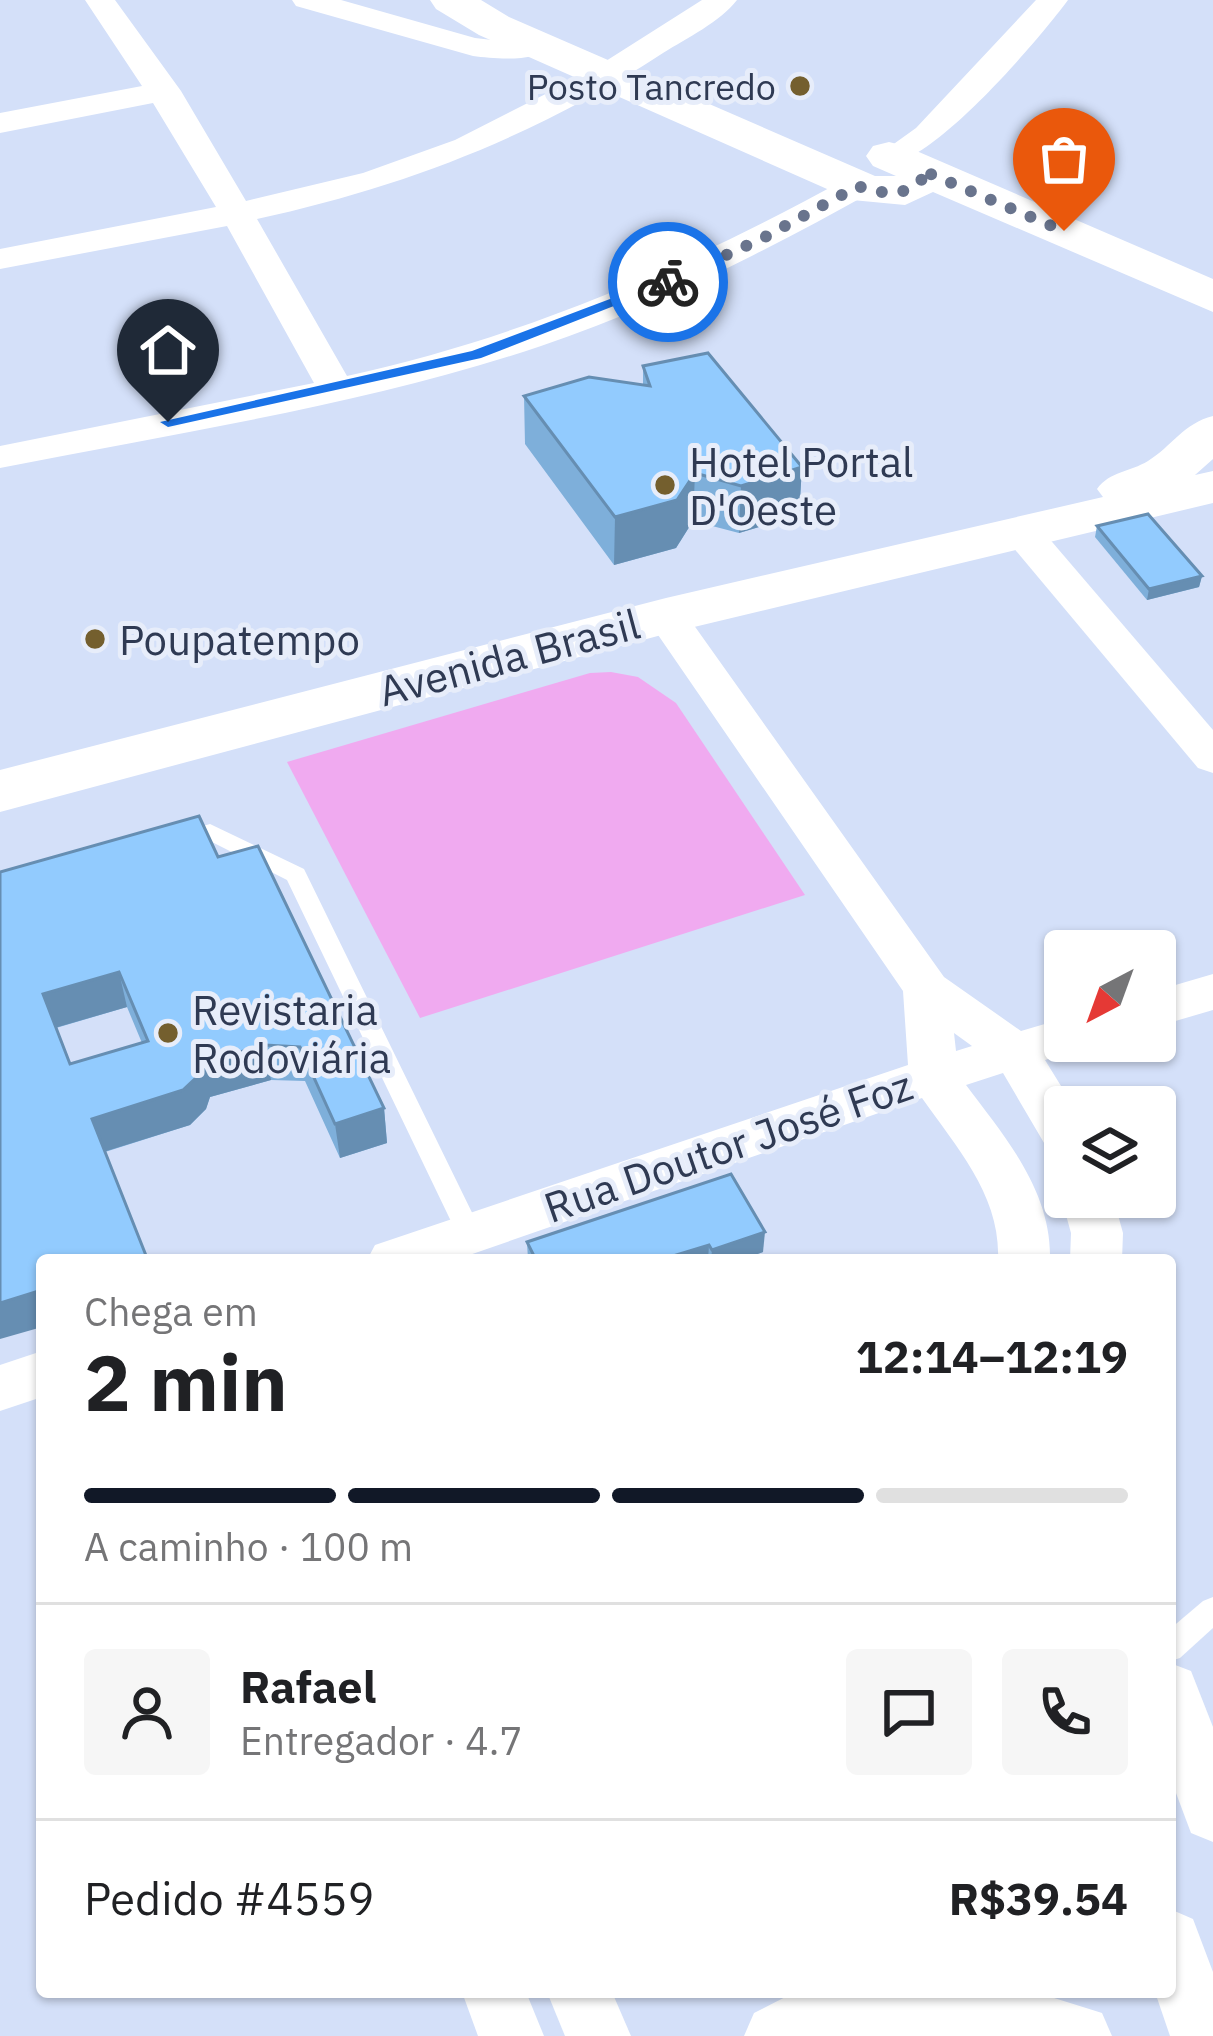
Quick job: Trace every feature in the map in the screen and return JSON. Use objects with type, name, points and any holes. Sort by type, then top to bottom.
[{"type":"main road","points":[[522,0],[627,64]]},
{"type":"main road","points":[[458,2],[538,45],[627,64],[892,167],[946,214],[1211,320]]},
{"type":"main road","points":[[1021,531],[1166,473],[1213,432]]},
{"type":"main road","points":[[1021,531],[1213,488]]},
{"type":"main road","name":"Avenida Brasil","points":[[0,791],[666,616],[1021,531]]},
{"type":"street","points":[[100,0],[165,91],[239,213],[335,388]]},
{"type":"street","points":[[307,0],[473,46],[501,50],[538,45]]},
{"type":"street","points":[[0,259],[239,213],[378,179],[481,138],[627,64],[722,0]]},
{"type":"street","points":[[0,458],[476,355],[635,297],[765,237],[892,167],[1039,6]]},
{"type":"street","points":[[0,123],[165,91]]},
{"type":"street","points":[[1021,531],[1213,758]]},
{"type":"street","points":[[666,616],[927,989],[1014,1051],[1044,1100]]},
{"type":"street","points":[[927,989],[933,1076],[1005,1177],[1025,1234],[1024,1254]]},
{"type":"street","points":[[1176,1003],[1213,992]]},
{"type":"street","name":"Rua Doutor José Foz","points":[[411,1254],[1044,1042]]},
{"type":"street","points":[[1093,1218],[1096,1254]]},
{"type":"street","points":[[0,1388],[36,1376]]},
{"type":"street","points":[[1176,1708],[1213,1812]]},
{"type":"street","points":[[1176,1958],[1203,2036]]},
{"type":"street","points":[[496,1998],[511,2036]]},
{"type":"street","points":[[582,1998],[598,2036]]},
{"type":"street","points":[[777,2036],[843,2006],[895,2003],[970,2010],[1079,2036]]},
{"type":"lane","points":[[147,850],[210,832],[296,875],[469,1234]]},
{"type":"lane","points":[[1176,1643],[1213,1610]]},
{"type":"shaded area","points":[[590,673],[638,677],[676,703],[805,895],[420,1018],[287,762]]},
{"type":"building","points":[[708,353],[802,467],[741,486],[695,473],[677,500],[615,517],[524,396],[589,377],[650,386],[643,366]]},
{"type":"building","points":[[1148,514],[1202,576],[1149,589],[1097,526]]},
{"type":"building","points":[[199,816],[218,857],[258,846],[384,1108],[335,1124],[300,1047],[265,1045],[203,1062],[200,1074],[183,1090],[92,1119],[145,1254],[36,1254],[36,1292],[0,1303],[0,872]],"holes":[[[119,972],[148,1041],[70,1064],[43,994]]]},
{"type":"building","points":[[731,1174],[765,1232],[712,1250],[709,1245],[680,1254],[533,1254],[527,1242]]},
{"type":"way so far","points":[[668,282],[858,186],[880,192],[917,186],[923,178],[921,170],[1064,231]]},
{"type":"place","name":"Posto Tancredo","points":[[800,86]]},
{"type":"place","name":"Hotel Portal D'Oeste","points":[[665,485]]},
{"type":"place","name":"Poupatempo","points":[[95,639]]},
{"type":"place","name":"Revistaria Rodoviária","points":[[168,1033]]},
{"type":"route","points":[[168,422],[476,355],[668,282]]}]
